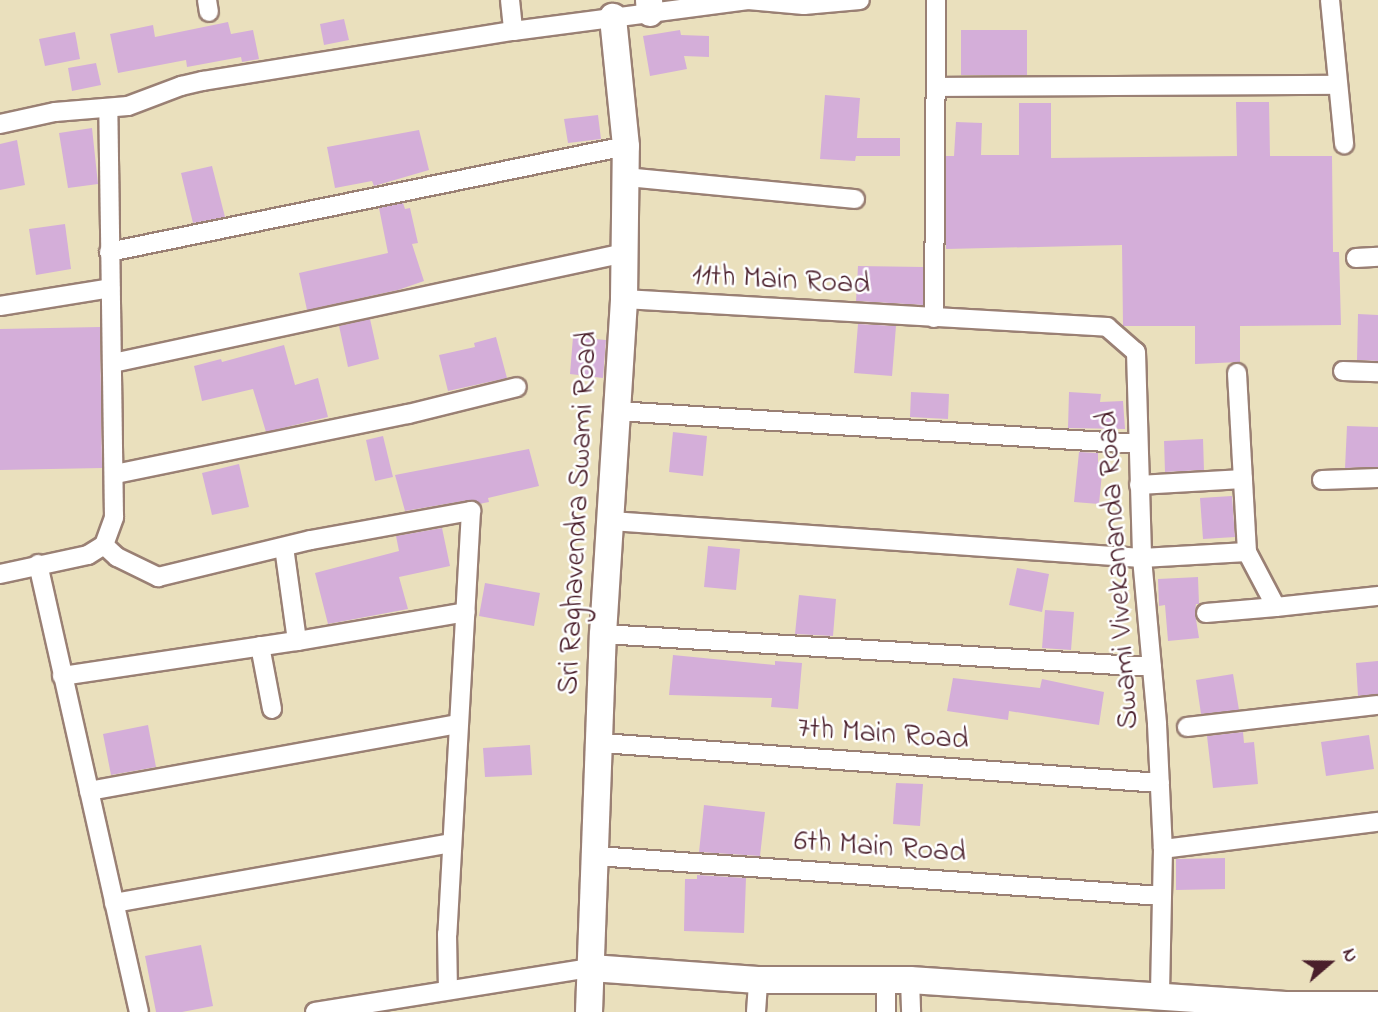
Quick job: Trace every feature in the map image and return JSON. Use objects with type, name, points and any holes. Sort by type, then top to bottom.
[{"type":"street","points":[[510,0],[513,31]]},
{"type":"street","points":[[0,124],[55,112],[108,109],[203,81],[613,17],[649,6],[748,1],[804,3],[860,0]]},
{"type":"street","points":[[934,318],[936,0]]},
{"type":"street","points":[[1330,0],[1344,144]]},
{"type":"street","name":"Sri Raghavendra Swami Road","points":[[589,1012],[603,634],[624,299],[626,146],[613,17]]},
{"type":"street","points":[[937,87],[1338,85]]},
{"type":"street","points":[[0,574],[88,555],[104,545],[114,517],[108,109]]},
{"type":"street","points":[[109,252],[626,146]]},
{"type":"street","points":[[626,177],[855,199]]},
{"type":"street","points":[[113,363],[625,253]]},
{"type":"street","points":[[1356,258],[1378,257]]},
{"type":"street","points":[[0,306],[111,288]]},
{"type":"street","name":"11th Main Road","points":[[624,299],[934,318]]},
{"type":"street","name":"Swami Vivekananda Road","points":[[934,318],[1107,327],[1136,352],[1142,558],[1152,667],[1163,849],[1160,996]]},
{"type":"street","points":[[1343,371],[1378,372]]},
{"type":"street","points":[[1237,373],[1247,552],[1276,607]]},
{"type":"street","points":[[115,474],[408,414],[517,387]]},
{"type":"street","points":[[617,411],[1137,444]]},
{"type":"street","points":[[1322,480],[1378,478]]},
{"type":"street","points":[[1139,485],[1243,479]]},
{"type":"street","points":[[104,545],[117,556],[158,577],[284,547],[471,511],[447,934],[448,990]]},
{"type":"street","points":[[611,521],[1142,558],[1247,552]]},
{"type":"street","points":[[284,547],[297,641]]},
{"type":"street","points":[[38,564],[139,1012]]},
{"type":"street","points":[[1206,613],[1378,596]]},
{"type":"street","points":[[62,676],[297,641],[466,612]]},
{"type":"street","points":[[603,634],[1152,667]]},
{"type":"street","points":[[260,646],[272,709]]},
{"type":"street","points":[[1187,727],[1378,705]]},
{"type":"street","points":[[89,791],[458,724]]},
{"type":"street","name":"7th Main Road","points":[[601,743],[1160,783]]},
{"type":"street","points":[[1163,849],[1378,822]]},
{"type":"street","points":[[114,903],[452,843]]},
{"type":"street","name":"6th Main Road","points":[[596,856],[1161,896]]},
{"type":"street","points":[[315,1012],[591,968],[758,980],[898,980],[1160,996],[1285,1008],[1378,1004]]},
{"type":"street","points":[[756,1012],[758,980]]},
{"type":"street","points":[[886,1012],[898,980]]},
{"type":"street","points":[[898,980],[911,1012]]},
{"type":"building","points":[[344,19],[349,40],[324,45],[320,24]]},
{"type":"building","points":[[228,22],[231,34],[253,30],[259,59],[242,62],[241,57],[187,67],[186,60],[118,73],[110,34],[153,25],[155,37]]},
{"type":"building","points":[[680,30],[681,35],[709,36],[709,57],[684,56],[687,69],[650,76],[643,36]]},
{"type":"building","points":[[961,30],[1027,30],[1027,75],[961,75]]},
{"type":"building","points":[[75,32],[80,59],[45,66],[39,39]]},
{"type":"building","points":[[96,63],[101,85],[72,91],[68,68]]},
{"type":"building","points":[[825,95],[860,98],[857,138],[900,138],[900,156],[856,156],[855,161],[820,159]]},
{"type":"building","points":[[1236,102],[1269,102],[1270,156],[1332,156],[1333,252],[1339,252],[1341,325],[1240,326],[1240,362],[1195,364],[1195,326],[1123,326],[1122,245],[946,249],[946,156],[954,156],[956,122],[982,123],[981,155],[1019,155],[1019,103],[1051,103],[1051,158],[1237,156]]},
{"type":"building","points":[[598,115],[601,139],[568,143],[564,119]]},
{"type":"building","points":[[92,128],[98,184],[68,188],[59,133]]},
{"type":"building","points":[[419,130],[429,170],[374,186],[372,181],[335,188],[327,147]]},
{"type":"building","points":[[17,140],[25,185],[0,190],[0,144]]},
{"type":"building","points":[[212,166],[225,217],[193,223],[181,173]]},
{"type":"building","points":[[403,203],[405,209],[410,208],[418,243],[412,244],[424,281],[398,290],[307,310],[299,273],[388,253],[379,208]]},
{"type":"building","points":[[65,224],[71,269],[36,275],[29,229]]},
{"type":"building","points":[[858,266],[923,267],[923,305],[856,301]]},
{"type":"building","points":[[1358,314],[1378,315],[1378,361],[1357,360]]},
{"type":"building","points":[[370,319],[379,359],[348,367],[339,326]]},
{"type":"building","points":[[858,324],[896,326],[892,376],[854,373]]},
{"type":"building","points":[[100,327],[102,468],[0,470],[0,329]]},
{"type":"building","points":[[496,337],[507,378],[448,391],[439,355],[475,347],[474,343]]},
{"type":"building","points":[[573,337],[606,340],[603,378],[570,374]]},
{"type":"building","points":[[284,345],[295,385],[318,378],[328,417],[266,432],[253,389],[202,401],[194,366],[221,359],[222,362]]},
{"type":"building","points":[[911,392],[949,394],[948,419],[910,417]]},
{"type":"building","points":[[1069,392],[1101,394],[1100,402],[1123,401],[1125,429],[1068,428]]},
{"type":"building","points":[[1347,426],[1378,427],[1378,467],[1345,468]]},
{"type":"building","points":[[673,432],[707,436],[703,476],[669,472]]},
{"type":"building","points":[[383,436],[393,477],[375,481],[366,440]]},
{"type":"building","points":[[1203,439],[1204,470],[1165,472],[1164,441]]},
{"type":"building","points":[[529,449],[539,486],[488,498],[489,502],[479,504],[469,500],[405,511],[395,475]]},
{"type":"building","points":[[1079,452],[1098,453],[1098,462],[1103,463],[1099,504],[1074,502]]},
{"type":"building","points":[[239,464],[249,507],[212,515],[202,473]]},
{"type":"building","points":[[1232,496],[1235,537],[1203,539],[1200,498]]},
{"type":"building","points":[[442,528],[450,566],[399,577],[408,609],[328,624],[315,573],[399,551],[396,536]]},
{"type":"building","points":[[708,546],[740,549],[736,590],[704,587]]},
{"type":"building","points":[[1017,568],[1049,574],[1042,612],[1009,605]]},
{"type":"building","points":[[1198,577],[1199,604],[1196,604],[1195,613],[1199,638],[1168,641],[1165,605],[1159,606],[1158,579]]},
{"type":"building","points":[[485,583],[540,593],[534,626],[479,616]]},
{"type":"building","points":[[799,595],[836,599],[833,636],[795,634]]},
{"type":"building","points":[[1045,610],[1074,612],[1071,650],[1042,648]]},
{"type":"building","points":[[673,655],[775,665],[775,661],[802,663],[798,709],[771,707],[772,698],[669,695]]},
{"type":"building","points":[[1378,661],[1378,694],[1358,696],[1356,663]]},
{"type":"building","points":[[1233,674],[1239,710],[1201,714],[1196,680]]},
{"type":"building","points":[[953,678],[1040,688],[1042,679],[1104,692],[1099,725],[1009,711],[1008,720],[947,711]]},
{"type":"building","points":[[148,725],[156,767],[111,775],[103,734]]},
{"type":"building","points":[[1243,732],[1244,743],[1254,742],[1258,784],[1213,788],[1207,736]]},
{"type":"building","points":[[1369,735],[1374,769],[1326,776],[1321,742]]},
{"type":"building","points":[[530,745],[532,775],[485,777],[483,748]]},
{"type":"building","points":[[896,783],[923,784],[920,826],[893,824]]},
{"type":"building","points":[[704,805],[765,812],[760,856],[699,852]]},
{"type":"building","points":[[1225,858],[1225,889],[1176,890],[1176,859]]},
{"type":"building","points":[[697,875],[746,878],[744,933],[684,931],[685,879],[697,879]]},
{"type":"building","points":[[201,945],[213,1006],[182,1012],[156,1012],[145,956]]}]
